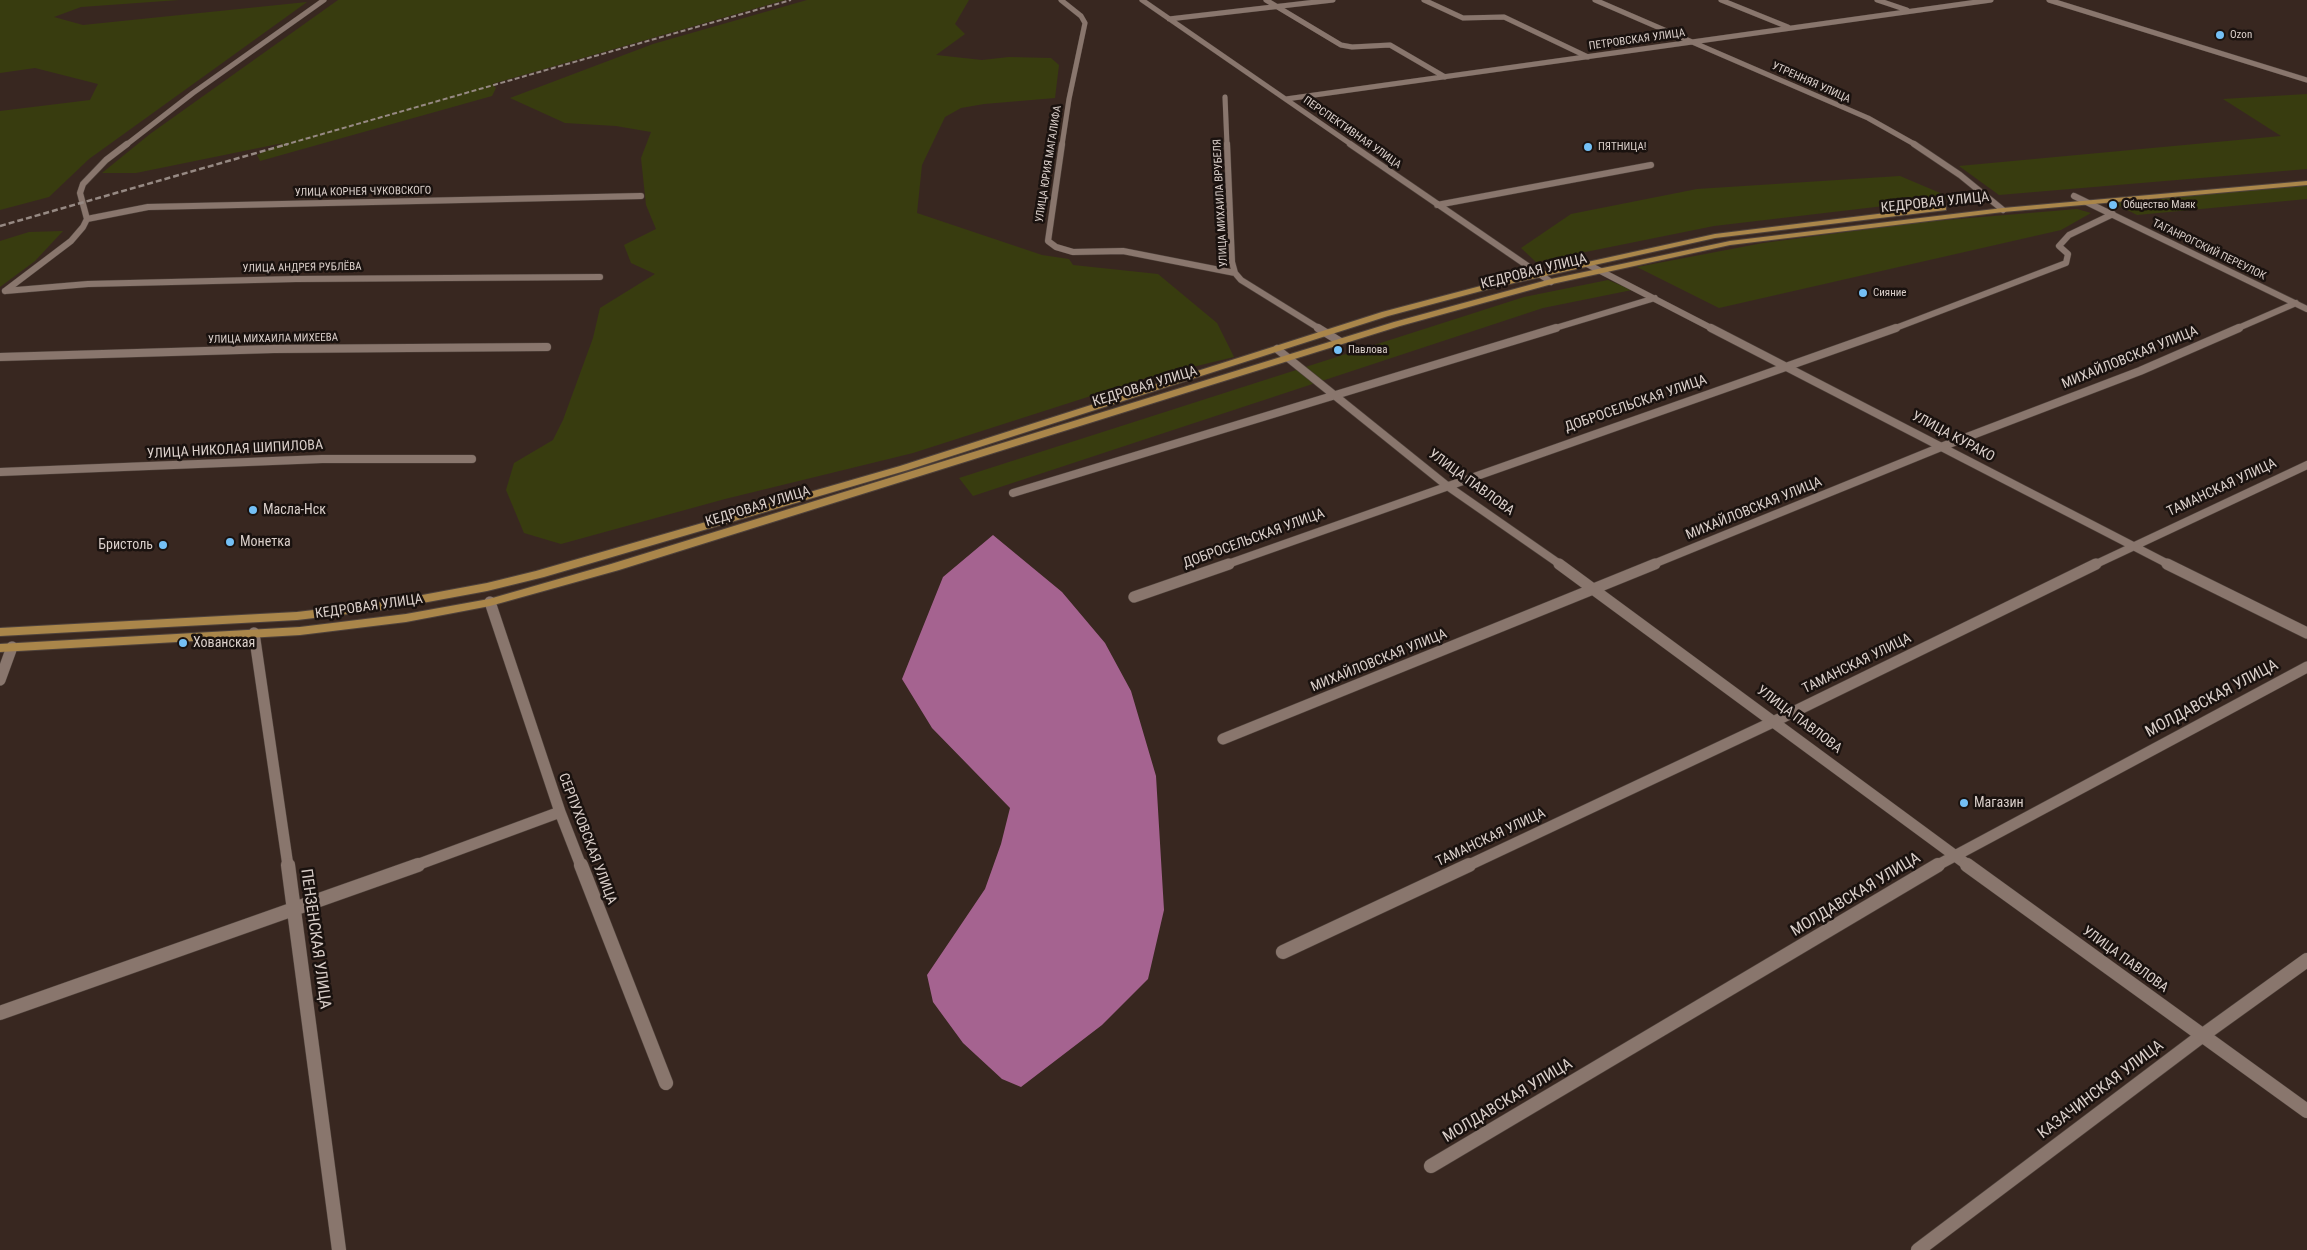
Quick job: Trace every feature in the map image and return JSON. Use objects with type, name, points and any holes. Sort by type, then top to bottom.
[{"type":"main road","name":"КЕДРОВАЯ УЛИЦА","points":[[0,632],[297,616],[390,605],[487,587],[540,574],[904,468],[1385,314],[1538,274],[1715,236],[1831,220],[1994,203],[2307,176]]},
{"type":"main road","name":"КЕДРОВАЯ УЛИЦА","points":[[0,648],[300,631],[406,618],[490,602],[615,567],[1339,341],[1552,282],[1730,244],[1832,229],[2003,210],[2307,183]]},
{"type":"street","points":[[2,292],[71,241],[87,218],[80,194],[82,188],[90,176],[106,160],[193,93],[324,0]]},
{"type":"street","name":"УЛИЦА ЮРИЯ МАГАЛИФА","points":[[1061,0],[1081,16],[1085,23],[1069,99],[1048,241],[1056,247],[1073,252],[1123,252],[1235,273]]},
{"type":"street","name":"ПЕРСПЕКТИВНАЯ УЛИЦА","points":[[1142,0],[1436,205],[1552,282]]},
{"type":"street","points":[[1266,0],[1341,45],[1352,48],[1390,45],[1445,77]]},
{"type":"street","points":[[1170,19],[1333,0]]},
{"type":"street","points":[[1424,0],[1462,18],[1504,17],[1589,57]]},
{"type":"street","name":"УТРЕННЯЯ УЛИЦА","points":[[1595,0],[1868,118],[1907,139],[1960,175],[2003,210]]},
{"type":"street","points":[[1721,0],[1789,28]]},
{"type":"street","points":[[1877,0],[1910,11]]},
{"type":"street","name":"ПЕТРОВСКАЯ УЛИЦА","points":[[1286,99],[1991,0]]},
{"type":"street","points":[[2049,0],[2307,80]]},
{"type":"street","name":"УЛИЦА МИХАИЛА ВРУБЕЛЯ","points":[[1225,97],[1232,262],[1235,273],[1241,280],[1339,341]]},
{"type":"street","points":[[1436,205],[1651,166]]},
{"type":"street","name":"УЛИЦА КОРНЕЯ ЧУКОВСКОГО","points":[[87,218],[148,207],[642,196]]},
{"type":"street","name":"ТАГАНРОГСКИЙ ПЕРЕУЛОК","points":[[2074,196],[2307,309]]},
{"type":"street","name":"ДОБРОСЕЛЬСКАЯ УЛИЦА","points":[[1134,597],[1446,485],[1946,310],[2066,264],[2068,254],[2059,246],[2069,235],[2113,214]]},
{"type":"street","name":"УЛИЦА КУРАКО","points":[[1587,264],[1786,365],[2132,546],[2307,633]]},
{"type":"street","name":"УЛИЦА АНДРЕЯ РУБЛЁВА","points":[[2,292],[117,283],[600,277]]},
{"type":"street","points":[[1014,493],[1656,298]]},
{"type":"street","name":"МИХАЙЛОВСКАЯ УЛИЦА","points":[[1223,739],[1942,447],[2140,371],[2296,303]]},
{"type":"street","name":"УЛИЦА МИХАИЛА МИХЕЕВА","points":[[0,357],[274,349],[547,346]]},
{"type":"street","name":"УЛИЦА ПАВЛОВА","points":[[1277,349],[1333,396],[1446,485],[1596,589],[1954,855],[2307,1111]]},
{"type":"street","name":"УЛИЦА НИКОЛАЯ ШИПИЛОВА","points":[[0,472],[331,459],[472,459]]},
{"type":"street","name":"ТАМАНСКАЯ УЛИЦА","points":[[1283,952],[1775,721],[2132,546],[2307,465]]},
{"type":"street","name":"СЕРПУХОВСКАЯ УЛИЦА","points":[[490,602],[560,812],[666,1083]]},
{"type":"street","name":"ПЕНЗЕНСКАЯ УЛИЦА","points":[[254,633],[295,910],[339,1250]]},
{"type":"street","points":[[0,680],[12,647]]},
{"type":"street","name":"МОЛДАВСКАЯ УЛИЦА","points":[[1430,1166],[1954,855],[2307,667]]},
{"type":"street","points":[[0,1013],[295,910],[560,812]]},
{"type":"street","name":"КАЗАЧИНСКАЯ УЛИЦА","points":[[1918,1250],[2202,1034],[2307,960]]},
{"type":"green space","points":[[0,0],[179,0],[81,7],[54,17],[83,25],[307,2],[89,159],[49,197],[0,210],[0,111],[90,100],[98,84],[35,68],[0,73]]},
{"type":"green space","points":[[338,0],[785,0],[492,84],[496,88],[492,96],[260,161],[257,155],[283,143],[136,173],[102,173],[150,134]]},
{"type":"green space","points":[[807,0],[969,0],[955,24],[965,34],[936,55],[982,60],[1009,57],[1051,58],[1059,65],[1055,98],[984,104],[961,108],[945,117],[922,165],[917,213],[1042,255],[1069,259],[1073,265],[1158,274],[1217,323],[1234,357],[1147,378],[913,453],[725,499],[561,544],[524,533],[506,490],[514,463],[553,440],[563,420],[593,338],[600,308],[655,274],[631,263],[624,245],[656,229],[646,205],[641,158],[651,132],[616,126],[565,123],[510,98],[653,44]]},
{"type":"green space","points":[[2307,94],[2307,169],[1999,195],[1959,166],[2281,136],[2223,99]]},
{"type":"green space","points":[[1900,176],[1952,198],[1714,226],[1536,262],[1521,248],[1571,214],[1697,189]]},
{"type":"green space","points":[[2307,184],[2307,199],[2137,215],[2112,202]]},
{"type":"green space","points":[[2077,209],[2091,213],[2061,230],[1719,308],[1637,267],[1763,243],[1922,222]]},
{"type":"green space","points":[[63,231],[35,261],[0,287],[0,241],[29,232]]},
{"type":"green space","points":[[1608,280],[1632,290],[1543,308],[973,496],[959,478],[1524,297]]},
{"type":"shaded area","points":[[993,535],[1062,592],[1105,643],[1131,691],[1156,776],[1164,910],[1148,979],[1102,1025],[1021,1087],[1002,1079],[963,1043],[933,1002],[927,975],[985,889],[1001,844],[1010,808],[932,728],[902,679],[943,577]]},
{"type":"railway","points":[[284,145],[791,0]]},
{"type":"railway","points":[[0,226],[288,144]]},
{"type":"place","name":"Ozon","points":[[2220,35]]},
{"type":"place","name":"ПЯТНИЦА!","points":[[1588,147]]},
{"type":"place","name":"Общество Маяк","points":[[2113,205]]},
{"type":"place","name":"Сияние","points":[[1863,293]]},
{"type":"place","name":"Павлова","points":[[1338,350]]},
{"type":"place","name":"Масла-Нск","points":[[253,510]]},
{"type":"place","name":"Монетка","points":[[230,542]]},
{"type":"place","name":"Бристоль","points":[[163,545]]},
{"type":"place","name":"Хованская","points":[[183,643]]},
{"type":"place","name":"Магазин","points":[[1964,803]]}]
